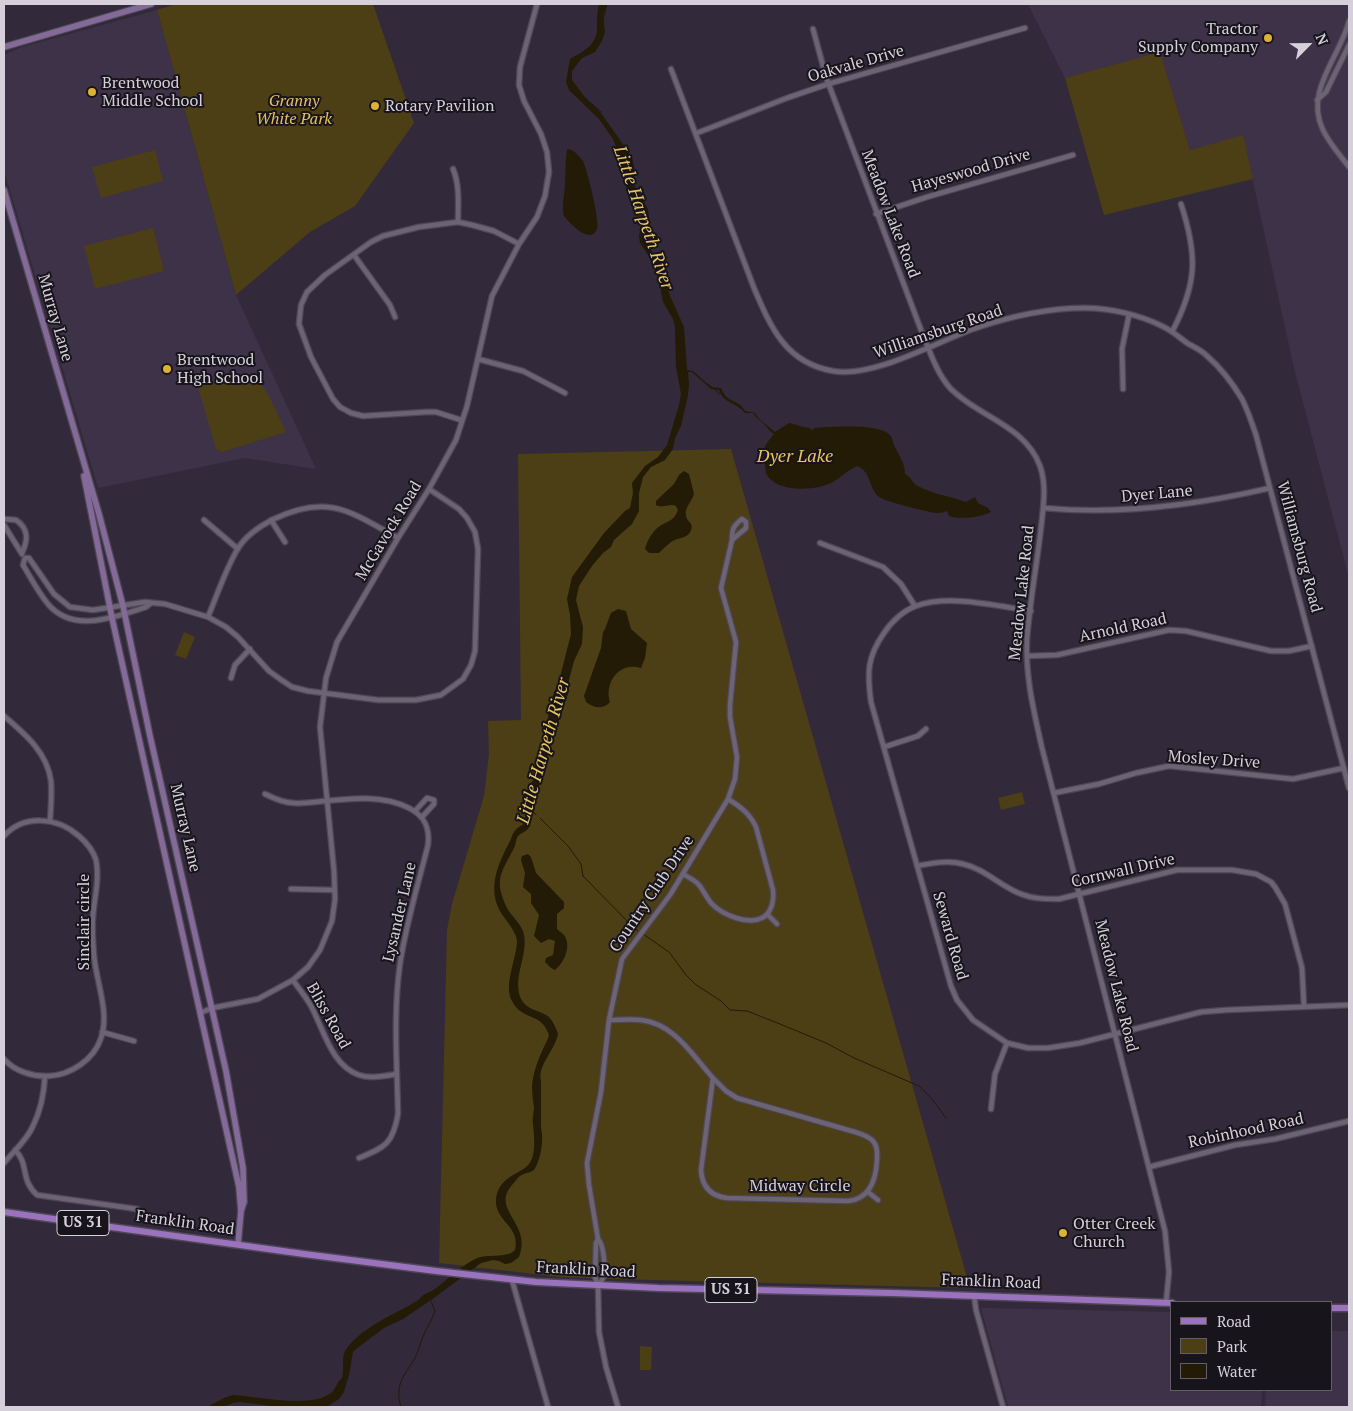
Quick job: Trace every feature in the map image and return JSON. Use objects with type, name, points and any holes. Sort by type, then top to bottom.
[{"type":"main road","points":[[4,47],[151,4]]},
{"type":"main road","name":"Murray Lane","points":[[4,190],[99,514],[123,606],[226,1071],[244,1168],[244,1202],[241,1211]]},
{"type":"main road","name":"Murray Lane","points":[[80,454],[107,586],[109,608],[238,1187],[241,1211],[238,1244]]},
{"type":"main road","name":"Franklin Road","points":[[4,1212],[512,1280],[598,1285],[974,1295],[1169,1303]]},
{"type":"main road","points":[[1333,1308],[1349,1308]]},
{"type":"street","name":"McGavock Road","points":[[200,1013],[212,1008],[258,999],[293,980],[308,967],[320,950],[332,921],[334,890],[320,727],[326,678],[337,642],[429,489],[456,440],[467,406],[492,296],[519,244],[537,216],[545,196],[549,172],[547,152],[541,134],[524,102],[519,85],[520,67],[537,4]]},
{"type":"street","points":[[1349,21],[1319,90],[1317,100],[1321,127],[1349,168]]},
{"type":"street","name":"Meadow Lake Road","points":[[813,28],[828,84],[876,214],[938,369],[948,386],[975,408],[1017,434],[1038,462],[1044,482],[1044,508],[1027,656],[1028,680],[1054,794],[1149,1166],[1167,1248],[1169,1303]]},
{"type":"street","name":"Oakvale Drive","points":[[696,133],[828,84],[1026,28]]},
{"type":"street","points":[[1317,100],[1326,92],[1347,57],[1349,45]]},
{"type":"street","points":[[1337,52],[1347,57]]},
{"type":"street","name":"Williamsburg Road","points":[[671,69],[754,288],[770,324],[780,340],[798,358],[834,372],[857,372],[875,368],[974,329],[1053,310],[1086,308],[1129,314],[1162,326],[1206,355],[1224,374],[1241,397],[1256,434],[1349,788]]},
{"type":"street","name":"Hayeswood Drive","points":[[876,214],[940,193],[1073,155]]},
{"type":"street","points":[[453,168],[458,190],[458,222]]},
{"type":"street","points":[[1172,332],[1182,314],[1192,278],[1193,256],[1188,227],[1181,204]]},
{"type":"street","points":[[461,420],[436,412],[363,416],[340,407],[333,399],[311,357],[299,324],[299,314],[307,292],[325,275],[371,242],[383,236],[458,222],[483,226],[519,244]]},
{"type":"street","points":[[354,255],[390,305],[394,317]]},
{"type":"street","points":[[1123,389],[1122,349],[1129,314]]},
{"type":"street","points":[[478,358],[523,371],[565,393]]},
{"type":"street","name":"Dyer Lane","points":[[1044,508],[1103,511],[1203,502],[1270,488]]},
{"type":"street","points":[[4,525],[23,555],[29,558],[54,594],[70,607],[93,610],[145,602],[165,604],[208,616],[226,627],[250,649],[269,671],[292,686],[324,693],[378,700],[427,698],[441,695],[451,689],[463,679],[471,665],[475,651],[477,624],[478,549],[475,532],[467,518],[459,509],[429,489]]},
{"type":"street","points":[[208,616],[238,549],[261,526],[291,511],[325,506],[353,513],[398,538]]},
{"type":"street","points":[[4,519],[16,520],[25,530],[27,539],[23,564],[55,612],[69,620],[94,621],[112,618],[150,604]]},
{"type":"street","points":[[204,520],[238,549]]},
{"type":"street","points":[[272,520],[285,542]]},
{"type":"street","name":"Country Club Drive","points":[[598,1285],[603,1278],[603,1247],[598,1240],[588,1185],[587,1163],[601,1092],[609,1020],[622,959],[636,938],[661,908],[728,800],[737,764],[737,751],[730,717],[736,642],[721,588],[732,540]]},
{"type":"street","points":[[820,543],[883,567],[901,584],[914,606]]},
{"type":"street","name":"Seward Road","points":[[1031,611],[952,601],[914,606],[891,623],[874,646],[868,674],[871,702],[951,986],[957,1000],[973,1020],[1007,1043],[1028,1048],[1048,1048],[1080,1043],[1201,1012],[1349,1005]]},
{"type":"street","name":"Arnold Road","points":[[1027,656],[1056,655],[1169,630],[1186,631],[1271,651],[1289,651],[1312,646]]},
{"type":"street","points":[[231,678],[235,665],[250,649]]},
{"type":"street","points":[[4,716],[34,743],[44,759],[51,781],[50,821]]},
{"type":"street","points":[[884,747],[918,736],[926,729]]},
{"type":"street","name":"Mosley Drive","points":[[1054,794],[1169,766],[1293,780],[1344,768]]},
{"type":"street","points":[[265,794],[282,802],[294,803],[379,799],[398,802],[422,817],[434,804],[434,800],[427,798],[415,811]]},
{"type":"street","points":[[683,874],[698,884],[714,906],[729,915],[750,921],[762,918],[767,914],[772,904],[773,890],[756,827],[748,813],[728,800]]},
{"type":"street","name":"Lysander Lane","points":[[359,1158],[388,1143],[395,1131],[398,1114],[397,1004],[400,966],[406,932],[428,845],[429,834],[422,817]]},
{"type":"street","name":"Sinclair circle","points":[[4,836],[25,822],[50,821],[70,828],[87,843],[96,860],[97,878],[93,918],[94,955],[104,1021],[101,1039],[90,1057],[79,1066],[60,1075],[45,1076],[24,1073],[7,1063],[4,1059]]},
{"type":"street","name":"Cornwall Drive","points":[[917,866],[940,862],[963,864],[982,870],[1021,894],[1046,900],[1080,894],[1177,870],[1245,871],[1260,876],[1275,887],[1285,904],[1301,963],[1304,1007]]},
{"type":"street","points":[[291,889],[334,890]]},
{"type":"street","points":[[767,914],[777,924]]},
{"type":"street","name":"Bliss Road","points":[[293,980],[310,1005],[336,1058],[343,1066],[360,1075],[375,1078],[398,1074]]},
{"type":"street","name":"Midway Circle","points":[[609,1020],[642,1020],[667,1029],[681,1040],[729,1094],[737,1098],[870,1138],[876,1146],[877,1158],[874,1179],[868,1192],[858,1199],[843,1201],[727,1198],[712,1194],[703,1182],[701,1170],[713,1078]]},
{"type":"street","points":[[102,1032],[134,1042]]},
{"type":"street","points":[[991,1108],[995,1074],[1007,1043]]},
{"type":"street","points":[[4,1163],[33,1127],[43,1097],[45,1076]]},
{"type":"street","name":"Robinhood Road","points":[[1149,1166],[1235,1145],[1275,1139],[1349,1121]]},
{"type":"street","points":[[15,1150],[22,1157],[27,1184],[37,1195],[137,1210]]},
{"type":"street","points":[[868,1192],[878,1200]]},
{"type":"street","name":"Country Club Drive","points":[[598,1240],[596,1243],[594,1277],[598,1285],[600,1338],[606,1367],[618,1407]]},
{"type":"street","points":[[512,1280],[548,1407]]},
{"type":"street","points":[[974,1295],[976,1310],[1003,1407]]},
{"type":"shaded area","points":[[1028,4],[1349,4],[1349,578],[1294,368],[1243,136],[1190,150],[1160,53],[1065,78]]},
{"type":"shaded area","name":"Brentwood High School","points":[[157,10],[236,295],[316,469],[245,458],[98,488],[4,170],[4,55],[22,47]]},
{"type":"shaded area","points":[[981,1308],[1170,1312],[1170,1391],[1262,1391],[1261,1407],[1008,1407]]},
{"type":"shaded area","points":[[1333,1331],[1349,1331],[1349,1407],[1265,1407],[1266,1391],[1333,1391]]},
{"type":"green space","name":"Granny White Park","points":[[176,4],[373,4],[414,123],[355,206],[310,232],[236,295],[157,10]]},
{"type":"green space","points":[[1160,52],[1190,150],[1243,135],[1253,179],[1104,215],[1065,78]]},
{"type":"green space","points":[[155,150],[163,181],[101,198],[92,167]]},
{"type":"green space","points":[[153,228],[164,271],[95,289],[84,246]]},
{"type":"green space","points":[[236,377],[249,377],[259,381],[270,398],[286,432],[222,452],[216,449],[197,384]]},
{"type":"green space","points":[[731,449],[970,1288],[560,1277],[439,1263],[447,930],[452,904],[484,796],[489,754],[488,721],[521,720],[518,454]]},
{"type":"green space","points":[[184,632],[195,637],[186,659],[175,655]]},
{"type":"green space","points":[[1022,792],[1025,804],[1001,810],[998,798]]},
{"type":"green space","points":[[640,1346],[652,1347],[651,1370],[640,1370]]},
{"type":"water","points":[[599,4],[607,4],[603,16],[605,32],[602,41],[595,52],[582,58],[572,71],[572,80],[584,96],[601,113],[632,157],[634,185],[648,209],[647,242],[660,266],[670,296],[684,327],[687,370],[693,371],[711,387],[721,388],[726,397],[740,405],[745,411],[755,413],[759,419],[753,413],[745,413],[742,409],[727,401],[719,390],[711,389],[692,372],[688,372],[688,395],[681,426],[675,438],[673,449],[665,460],[651,467],[643,477],[639,493],[639,511],[632,524],[614,540],[611,547],[592,566],[579,586],[576,600],[583,627],[582,644],[574,661],[569,680],[569,691],[549,748],[545,773],[530,804],[531,816],[528,829],[517,837],[515,846],[503,868],[500,881],[500,888],[506,906],[521,927],[524,935],[524,951],[518,983],[521,999],[529,1007],[548,1016],[554,1023],[558,1034],[540,1075],[542,1138],[538,1161],[534,1170],[519,1177],[507,1194],[508,1210],[521,1235],[522,1245],[519,1257],[511,1263],[505,1264],[493,1260],[481,1263],[434,1298],[403,1319],[384,1328],[356,1349],[353,1352],[344,1392],[339,1399],[328,1406],[279,1407],[240,1402],[223,1407],[207,1407],[233,1395],[297,1401],[322,1398],[332,1392],[342,1378],[345,1351],[362,1333],[379,1321],[417,1301],[475,1259],[507,1254],[515,1250],[516,1242],[514,1235],[496,1207],[496,1199],[502,1184],[528,1165],[533,1157],[533,1081],[538,1062],[549,1035],[546,1028],[537,1019],[516,1008],[510,995],[510,979],[517,941],[515,933],[500,911],[495,899],[496,875],[514,833],[517,828],[524,824],[527,793],[532,781],[537,776],[549,712],[571,634],[567,599],[572,577],[604,533],[630,508],[633,493],[632,483],[645,466],[658,457],[667,445],[681,394],[676,367],[675,327],[673,319],[663,302],[659,281],[650,258],[640,243],[642,215],[625,185],[620,157],[613,139],[599,119],[569,90],[566,82],[570,59],[589,47],[596,34]]},
{"type":"water","points":[[567,150],[575,152],[583,161],[590,184],[597,224],[594,234],[585,234],[580,231],[564,216],[566,158]]},
{"type":"water","name":"Dyer Lake","points":[[759,419],[775,432],[789,423],[810,428],[811,430],[814,428],[831,427],[865,427],[884,431],[892,438],[903,464],[905,474],[916,485],[928,491],[966,502],[975,497],[978,503],[988,508],[991,512],[976,517],[959,518],[949,516],[947,511],[935,513],[890,501],[879,497],[873,489],[868,476],[857,466],[824,486],[806,489],[786,487],[771,480],[766,473],[763,452],[774,434]]},
{"type":"water","points":[[684,471],[689,474],[694,494],[686,513],[692,526],[690,533],[674,540],[659,553],[649,553],[645,549],[655,530],[673,518],[678,510],[673,505],[656,505],[656,501],[674,484],[679,475]]},
{"type":"water","points":[[618,609],[626,611],[631,629],[647,643],[645,658],[641,668],[626,668],[615,675],[609,688],[610,702],[601,707],[595,707],[586,702],[584,696],[601,648],[603,632],[611,613]]},
{"type":"water","points":[[528,854],[531,857],[536,873],[564,902],[564,908],[557,914],[557,929],[566,939],[567,949],[564,959],[555,970],[545,962],[546,958],[553,955],[555,941],[549,939],[541,943],[534,936],[539,915],[531,903],[531,894],[523,887],[525,873],[521,860],[522,856]]},
{"type":"waterway","name":"Little Harpeth River","points":[[603,21],[607,4]]},
{"type":"waterway","name":"Little Harpeth River","points":[[591,103],[601,112]]},
{"type":"waterway","points":[[708,384],[720,394]]},
{"type":"waterway","points":[[530,808],[536,815]]},
{"type":"waterway","points":[[540,818],[568,846],[581,864],[583,876],[639,932]]},
{"type":"waterway","points":[[643,934],[669,952],[695,984],[721,1001],[730,1010],[747,1011],[775,1022],[826,1043],[854,1058],[919,1086],[932,1099],[946,1118]]},
{"type":"waterway","points":[[401,1407],[399,1387],[415,1358],[435,1311],[431,1301]]},
{"type":"place","name":"Tractor Supply Company","points":[[1268,38]]},
{"type":"place","name":"Brentwood Middle School","points":[[92,92]]},
{"type":"place","name":"Rotary Pavilion","points":[[375,106]]},
{"type":"place","name":"Brentwood High School","points":[[167,369]]},
{"type":"place","name":"Otter Creek Church","points":[[1063,1233]]}]
